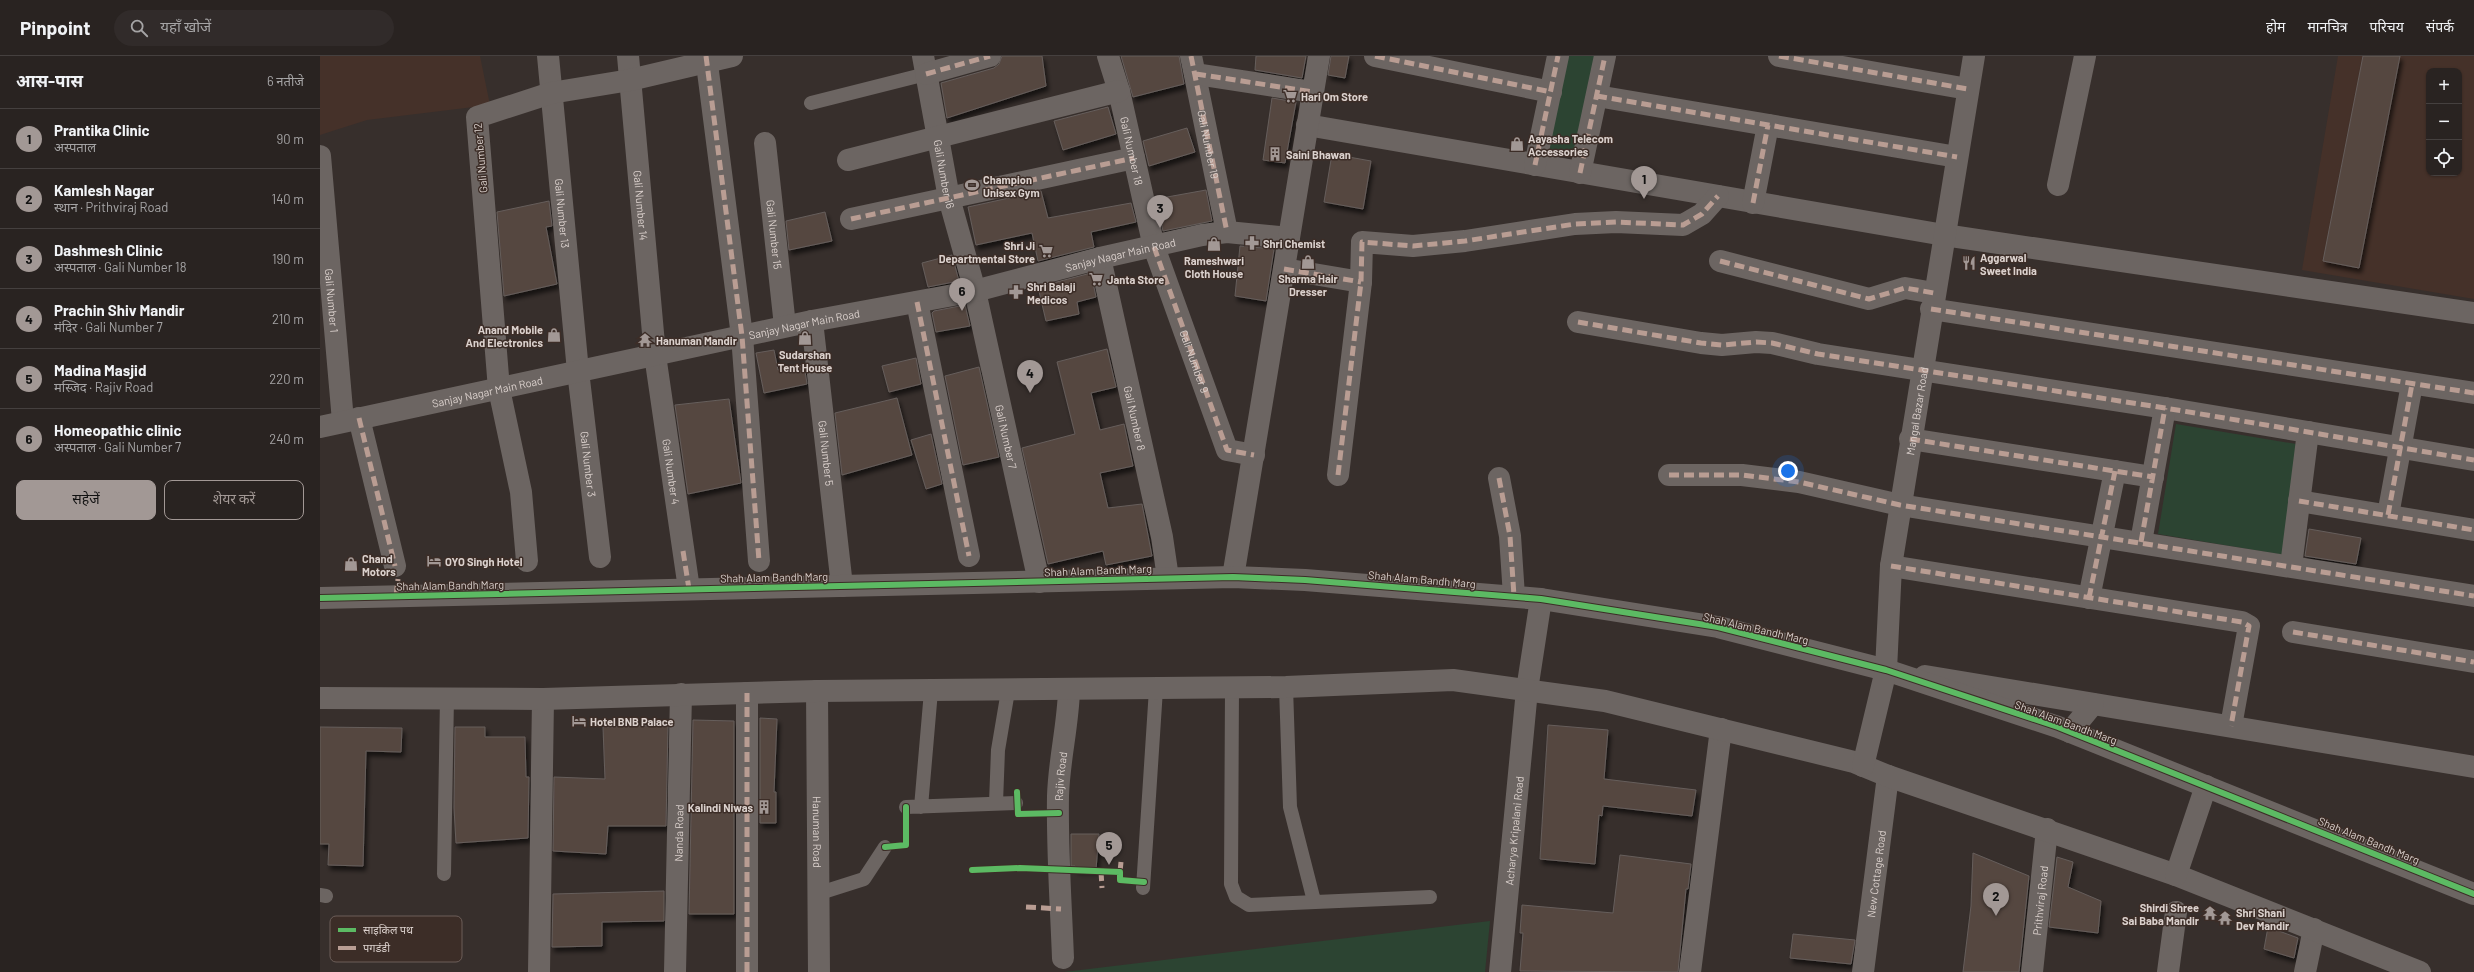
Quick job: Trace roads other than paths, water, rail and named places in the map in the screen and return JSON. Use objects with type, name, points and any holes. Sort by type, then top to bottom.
[{"type":"street","name":"Gali Number 13","points":[[548,56],[578,372]]},
{"type":"street","name":"Gali Number 14","points":[[628,56],[655,354]]},
{"type":"street","name":"Gali Number 12","points":[[499,389],[477,117],[551,93],[630,80],[707,59],[732,56]]},
{"type":"street","points":[[925,65],[990,56]]},
{"type":"street","name":"Gali Number 18","points":[[1108,56],[1118,91],[1154,247]]},
{"type":"street","points":[[1234,577],[1318,56]]},
{"type":"street","points":[[1375,56],[1551,92]]},
{"type":"street","points":[[1535,165],[1558,56]]},
{"type":"street","points":[[1580,172],[1606,56]]},
{"type":"street","points":[[1779,56],[1968,89]]},
{"type":"street","name":"Mangal Bazar Road","points":[[1863,766],[1886,670],[1891,566],[1910,439],[1974,56]]},
{"type":"street","points":[[2058,185],[2085,56]]},
{"type":"street","points":[[707,59],[742,336],[759,561]]},
{"type":"street","name":"Gali Number 16","points":[[925,65],[949,198],[975,291]]},
{"type":"street","points":[[1194,65],[1313,92]]},
{"type":"street","name":"Gali Number 19","points":[[1194,65],[1227,232]]},
{"type":"street","points":[[848,160],[937,136],[1118,91]]},
{"type":"street","points":[[1596,96],[1957,157]]},
{"type":"street","points":[[1307,125],[1944,235],[2474,313]]},
{"type":"street","points":[[1753,203],[1768,125]]},
{"type":"street","name":"Gali Number 15","points":[[765,143],[785,326]]},
{"type":"street","name":"Gali Number 1","points":[[320,156],[351,420],[396,580]]},
{"type":"street","points":[[851,219],[1134,158]]},
{"type":"street","points":[[1338,475],[1361,282],[1362,242],[1420,245],[1466,241],[1575,224],[1616,222],[1683,225],[1702,214],[1718,196]]},
{"type":"street","name":"Sanjay Nagar Main Road","points":[[320,427],[785,326],[975,291],[1100,258],[1202,235],[1227,232],[1289,238]]},
{"type":"street","name":"Gali Number 9","points":[[1154,247],[1227,450],[1254,455]]},
{"type":"street","name":"Gali Number 8","points":[[1100,258],[1162,537],[1168,578]]},
{"type":"street","points":[[1720,261],[1869,299],[1905,288],[1933,301],[2412,384],[2474,393]]},
{"type":"street","points":[[1284,269],[1361,282]]},
{"type":"street","name":"Gali Number 7","points":[[975,291],[1039,582]]},
{"type":"street","points":[[917,302],[969,556]]},
{"type":"street","name":"Gali Number 5","points":[[812,321],[842,586]]},
{"type":"street","points":[[1578,322],[1701,343],[1722,345],[1756,342],[1772,343],[1818,354],[2165,408],[2474,460]]},
{"type":"street","name":"Gali Number 4","points":[[655,354],[689,589]]},
{"type":"street","name":"Gali Number 3","points":[[578,372],[600,556]]},
{"type":"street","points":[[2388,515],[2412,384]]},
{"type":"street","points":[[499,389],[521,492],[527,561]]},
{"type":"street","points":[[2141,542],[2165,408]]},
{"type":"street","points":[[2291,566],[2308,432]]},
{"type":"street","points":[[1910,439],[2153,477]]},
{"type":"street","points":[[2089,598],[2115,471]]},
{"type":"street","points":[[1669,475],[1756,477],[1836,490],[1900,505],[2474,596]]},
{"type":"street","points":[[1499,478],[1510,536],[1514,596]]},
{"type":"street","points":[[2299,501],[2474,530]]},
{"type":"street","points":[[1891,566],[2242,622],[2249,626],[2232,726]]},
{"type":"street","name":"Shah Alam Bandh Marg","points":[[320,598],[396,580],[689,589],[1234,577],[1305,580],[1541,599],[1718,627],[1886,670],[2070,732],[2474,894]]},
{"type":"street","name":"Acharya Kripalani Road","points":[[1500,972],[1527,690],[1541,599]]},
{"type":"street","points":[[2294,632],[2474,662]]},
{"type":"street","points":[[1886,670],[2474,767]]},
{"type":"street","points":[[320,698],[447,697],[543,699],[817,691],[1008,691],[1286,687],[1453,680],[1605,701],[1863,766],[1888,776],[2176,875],[2420,972]]},
{"type":"street","name":"Rajiv Road","points":[[1063,958],[1058,797],[1060,758],[1068,713],[1069,690]]},
{"type":"street","name":"Hanuman Road","points":[[817,691],[820,893],[818,972]]},
{"type":"street","points":[[746,972],[747,693]]},
{"type":"street","name":"Nanda Road","points":[[675,972],[681,694]]},
{"type":"street","points":[[539,972],[543,699]]},
{"type":"street","points":[[2070,732],[2093,704]]},
{"type":"street","points":[[1690,972],[1721,729]]},
{"type":"street","name":"New Cottage Road","points":[[1863,972],[1888,776]]},
{"type":"street","points":[[2176,875],[2206,786]]},
{"type":"street","name":"Prithviraj Road","points":[[2032,972],[2047,830]]},
{"type":"street","points":[[2168,972],[2176,912]]},
{"type":"street","points":[[2305,972],[2314,929]]},
{"type":"lane","points":[[811,103],[925,65]]},
{"type":"lane","points":[[1286,687],[1290,807],[1314,901]]},
{"type":"lane","points":[[1232,688],[1231,884],[1236,897],[1248,905],[1430,897]]},
{"type":"lane","points":[[1143,888],[1156,689]]},
{"type":"lane","points":[[921,807],[931,691]]},
{"type":"lane","points":[[996,803],[998,750],[1008,691]]},
{"type":"lane","points":[[444,874],[447,697]]},
{"type":"lane","points":[[906,807],[1016,803]]},
{"type":"lane","points":[[820,893],[864,879],[886,847]]},
{"type":"place","name":"Hari Om Store","points":[[1290,96]]},
{"type":"place","name":"Aayasha Telecom Accessories","points":[[1517,144]]},
{"type":"place","name":"Saini Bhawan","points":[[1275,154]]},
{"type":"place","name":"Champion Unisex Gym","points":[[972,185]]},
{"type":"place","name":"Prantika Clinic","points":[[1644,199]]},
{"type":"place","name":"Dashmesh Clinic","points":[[1160,228]]},
{"type":"place","name":"Shri Chemist","points":[[1252,243]]},
{"type":"place","name":"Rameshwari Cloth House","points":[[1214,244]]},
{"type":"place","name":"Shri Ji Departmental Store","points":[[1046,251]]},
{"type":"place","name":"Sharma Hair Dresser","points":[[1308,262]]},
{"type":"place","name":"Aggarwal Sweet India","points":[[1969,263]]},
{"type":"place","name":"Janta Store","points":[[1096,279]]},
{"type":"place","name":"Shri Balaji Medicos","points":[[1016,292]]},
{"type":"place","name":"Homeopathic clinic","points":[[962,311]]},
{"type":"place","name":"Anand Mobile And Electronics","points":[[554,335]]},
{"type":"place","name":"Sudarshan Tent House","points":[[805,338]]},
{"type":"place","name":"Hanuman Mandir","points":[[645,340]]},
{"type":"place","name":"Prachin Shiv Mandir","points":[[1030,393]]},
{"type":"place","name":"OYO Singh Hotel","points":[[434,561]]},
{"type":"place","name":"Chand Motors","points":[[351,564]]},
{"type":"place","name":"Hotel BNB Palace","points":[[579,721]]},
{"type":"place","name":"Kalindi Niwas","points":[[764,807]]},
{"type":"place","name":"Madina Masjid","points":[[1109,865]]},
{"type":"place","name":"Shirdi Shree Sai Baba Mandir","points":[[2210,913]]},
{"type":"place","name":"Kamlesh Nagar","points":[[1996,916]]},
{"type":"place","name":"Shri Shani Dev Mandir","points":[[2225,918]]}]
